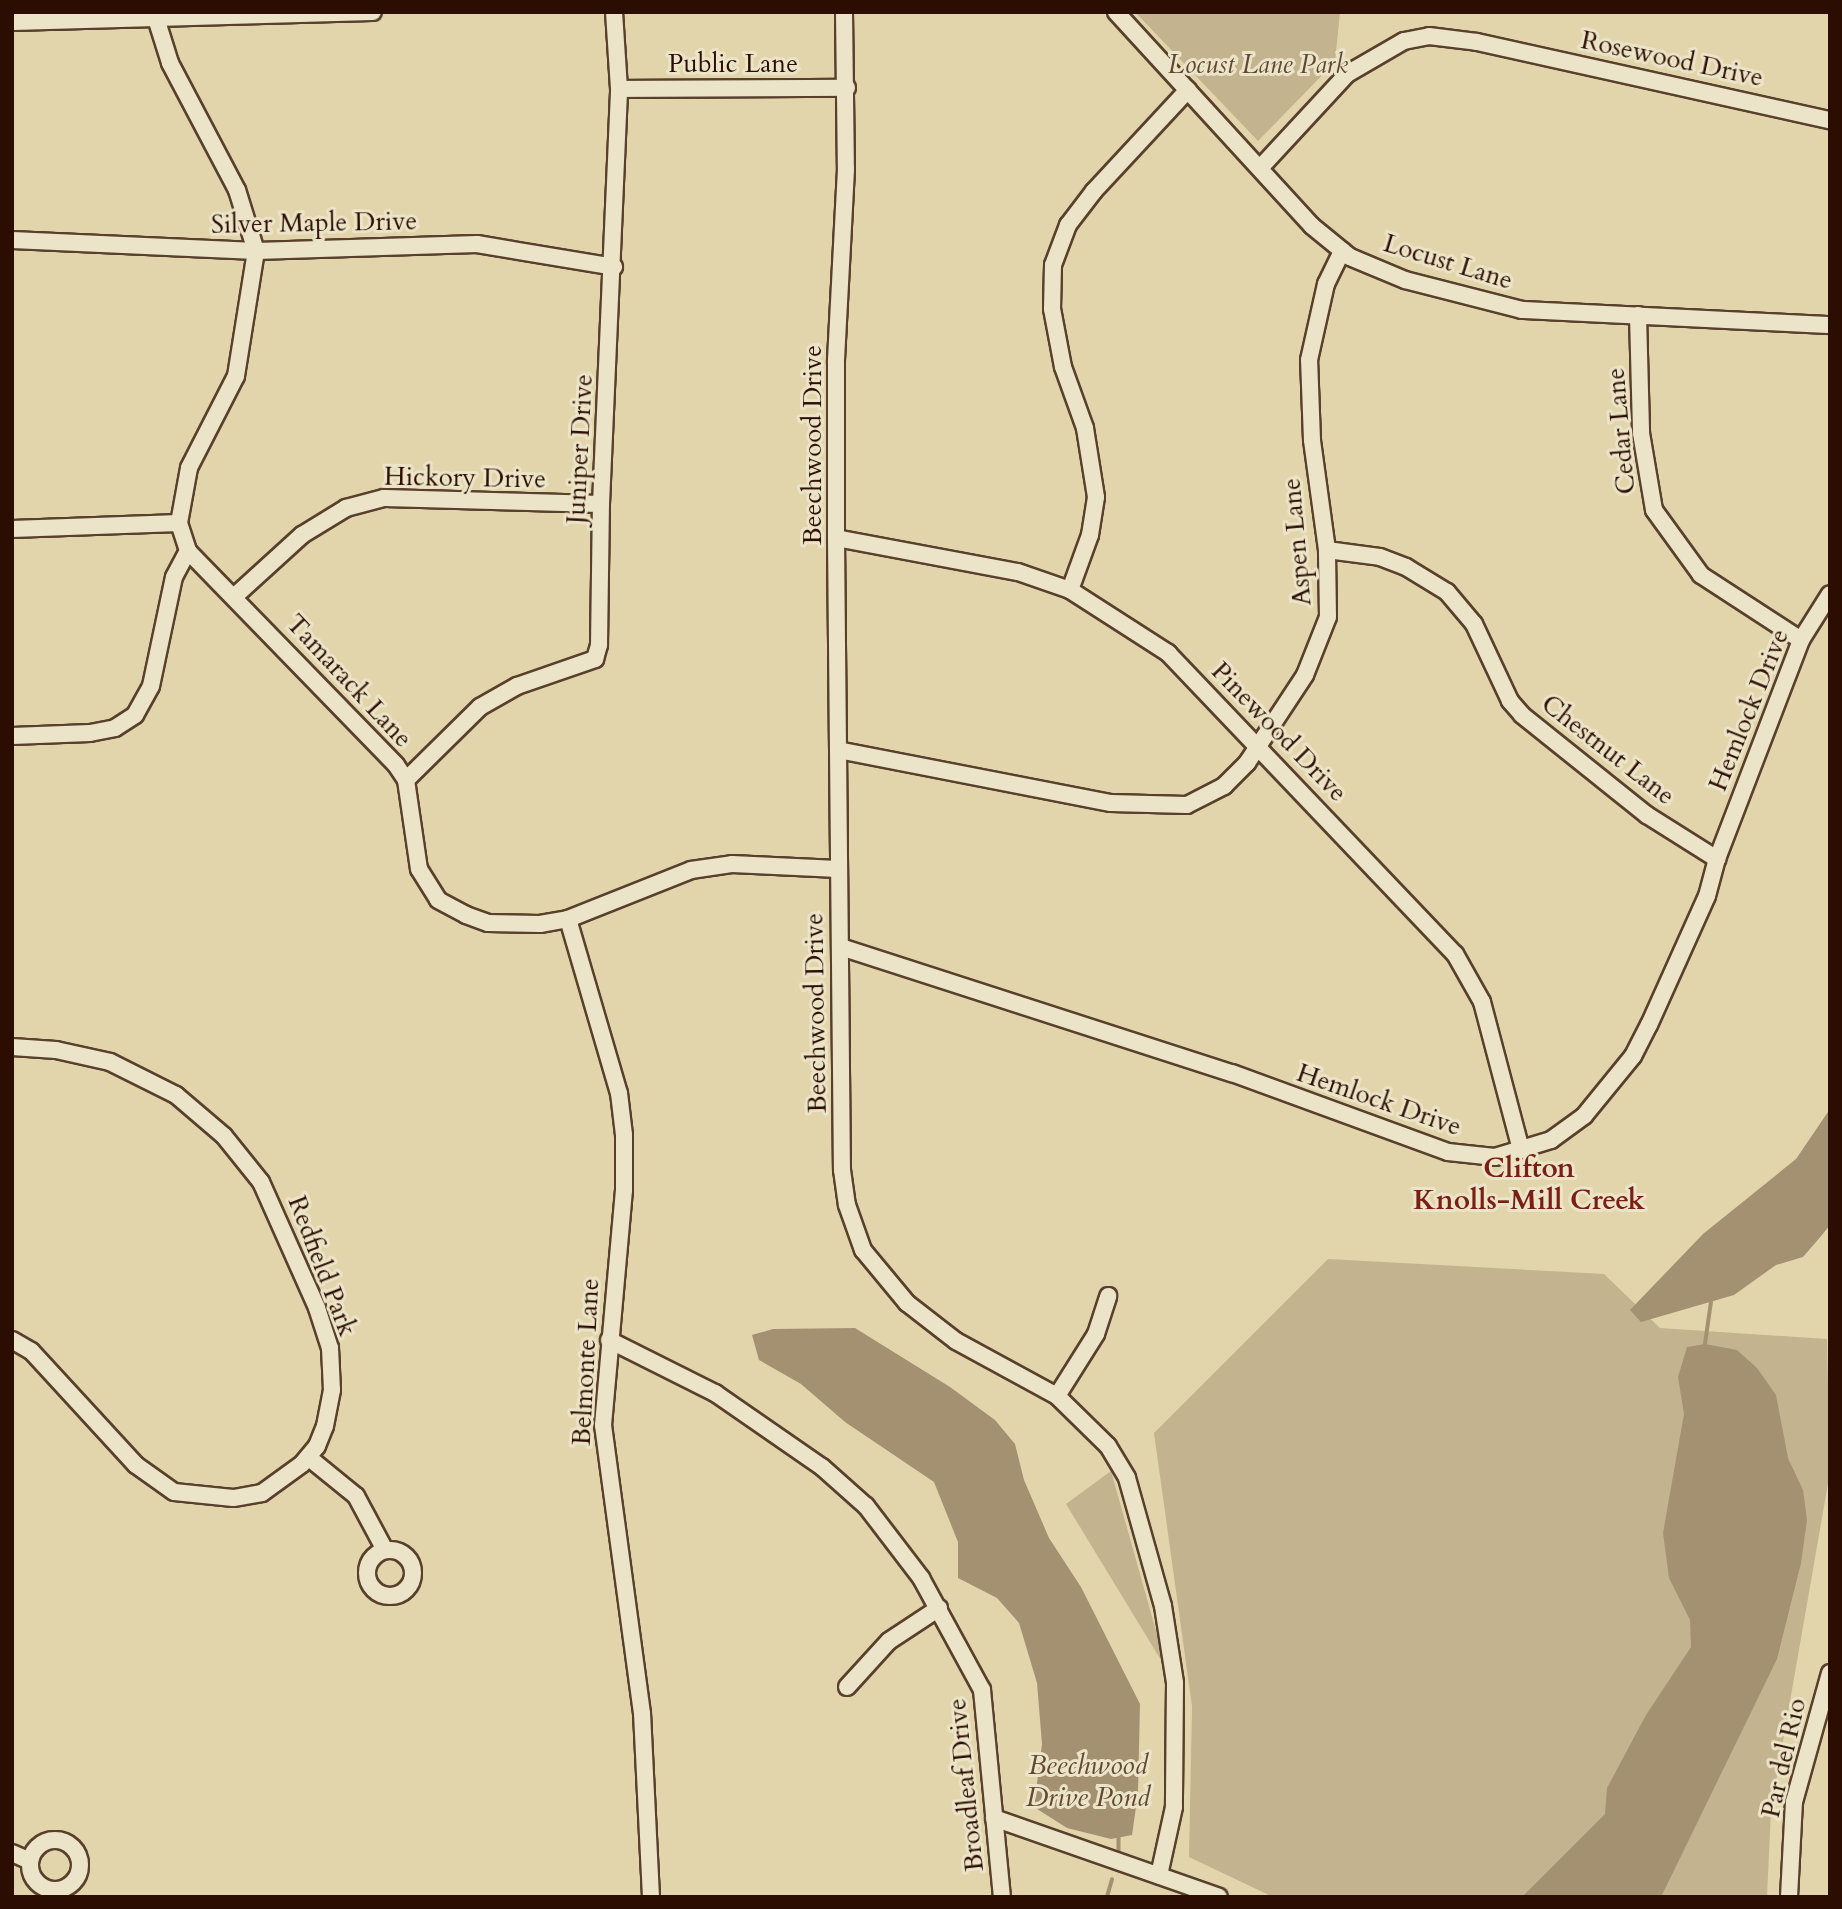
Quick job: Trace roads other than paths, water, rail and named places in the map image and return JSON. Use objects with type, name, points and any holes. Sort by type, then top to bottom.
[{"type":"street","points":[[12,22],[155,15],[373,12]]},
{"type":"street","name":"Juniper Drive","points":[[406,780],[480,707],[517,686],[595,659],[601,622],[601,504],[614,267],[619,89],[614,12]]},
{"type":"street","name":"Beechwood Drive","points":[[844,12],[847,88],[836,363],[836,538],[842,1170],[847,1205],[863,1250],[907,1303],[956,1341],[1057,1396],[1088,1422],[1127,1478],[1163,1606],[1177,1720],[1174,1807],[1159,1875]]},
{"type":"street","name":"Locust Lane","points":[[1116,12],[1261,167],[1312,226],[1342,251],[1405,280],[1522,310],[1830,325]]},
{"type":"street","points":[[12,529],[179,523],[189,468],[236,376],[256,251],[237,190],[170,64],[155,15]]},
{"type":"street","name":"Rosewood Drive","points":[[1261,167],[1347,74],[1404,41],[1429,36],[1477,42],[1830,120]]},
{"type":"street","name":"Public Lane","points":[[619,89],[847,88]]},
{"type":"street","points":[[1070,590],[1090,535],[1096,497],[1084,428],[1063,367],[1052,309],[1053,265],[1068,225],[1094,191],[1188,90]]},
{"type":"street","name":"Silver Maple Drive","points":[[12,240],[256,251],[477,244],[614,267]]},
{"type":"street","name":"Aspen Lane","points":[[838,750],[1111,803],[1157,806],[1187,804],[1224,786],[1257,747],[1321,642],[1330,596],[1327,550],[1312,440],[1309,360],[1326,284],[1342,251]]},
{"type":"street","name":"Cedar Lane","points":[[1638,316],[1641,432],[1654,510],[1701,575],[1801,640]]},
{"type":"street","name":"Hickory Drive","points":[[235,596],[302,535],[346,508],[384,498],[601,504]]},
{"type":"street","name":"Tamarack Lane","points":[[179,523],[188,551],[373,739],[406,780],[419,869],[438,900],[488,923],[540,924],[568,919],[691,870],[732,864],[838,869]]},
{"type":"street","name":"Pinewood Drive","points":[[836,538],[959,558],[1070,590],[1168,653],[1455,954],[1482,1002],[1521,1150]]},
{"type":"street","name":"Chestnut Lane","points":[[1327,550],[1380,557],[1406,566],[1447,592],[1474,624],[1506,692],[1522,715],[1647,816],[1717,859]]},
{"type":"street","points":[[12,736],[90,733],[115,728],[135,715],[151,687],[174,577],[188,551]]},
{"type":"street","name":"Hemlock Drive","points":[[841,947],[1232,1073],[1448,1152],[1495,1157],[1521,1150],[1569,1129],[1633,1056],[1681,958],[1707,896],[1717,859],[1801,640],[1830,594]]},
{"type":"street","name":"Belmonte Lane","points":[[568,919],[619,1093],[624,1135],[624,1190],[609,1340],[605,1463],[642,1713],[651,1897]]},
{"type":"street","name":"Redfield Park","points":[[12,1047],[56,1050],[110,1062],[150,1079],[224,1136],[261,1182],[289,1237],[330,1349],[332,1390],[325,1426],[308,1457],[262,1493],[233,1498],[174,1492],[136,1465],[31,1351],[12,1340]]},
{"type":"street","points":[[1057,1396],[1096,1334],[1108,1296]]},
{"type":"street","name":"Broadleaf Drive","points":[[609,1340],[715,1392],[822,1467],[866,1506],[939,1608],[982,1690],[1002,1897]]},
{"type":"street","points":[[308,1457],[356,1496],[385,1550]]},
{"type":"street","points":[[847,1687],[889,1641],[939,1608]]},
{"type":"street","name":"Par del Rio","points":[[1789,1897],[1794,1802],[1830,1673]]},
{"type":"street","points":[[994,1818],[1219,1897]]},
{"type":"street","points":[[12,1853],[30,1861]]},
{"type":"water","points":[[1830,1109],[1830,1225],[1803,1257],[1776,1265],[1734,1295],[1641,1322],[1630,1310],[1703,1234],[1796,1159]]},
{"type":"water","name":"Beechwood Drive Pond","points":[[855,1328],[950,1387],[995,1420],[1015,1444],[1024,1480],[1049,1538],[1081,1587],[1140,1704],[1138,1793],[1132,1835],[1111,1839],[1067,1828],[1034,1807],[1042,1744],[1037,1683],[1019,1623],[997,1598],[958,1578],[958,1542],[934,1482],[845,1422],[801,1384],[759,1360],[752,1335],[773,1329]]},
{"type":"water","points":[[1705,1344],[1737,1350],[1757,1368],[1776,1395],[1788,1458],[1803,1490],[1807,1520],[1801,1563],[1777,1659],[1661,1897],[1522,1897],[1605,1814],[1607,1788],[1646,1715],[1691,1647],[1690,1620],[1669,1578],[1663,1533],[1684,1414],[1678,1377],[1687,1347]]},
{"type":"waterway","points":[[1705,1344],[1711,1302]]},
{"type":"waterway","points":[[1119,1838],[1119,1852]]},
{"type":"waterway","points":[[1107,1897],[1112,1880]]},
{"type":"district","name":"Clifton Knolls-Mill Creek","points":[[1529,1184]]},
{"type":"park label","name":"Locust Lane Park","points":[[1258,65]]}]
